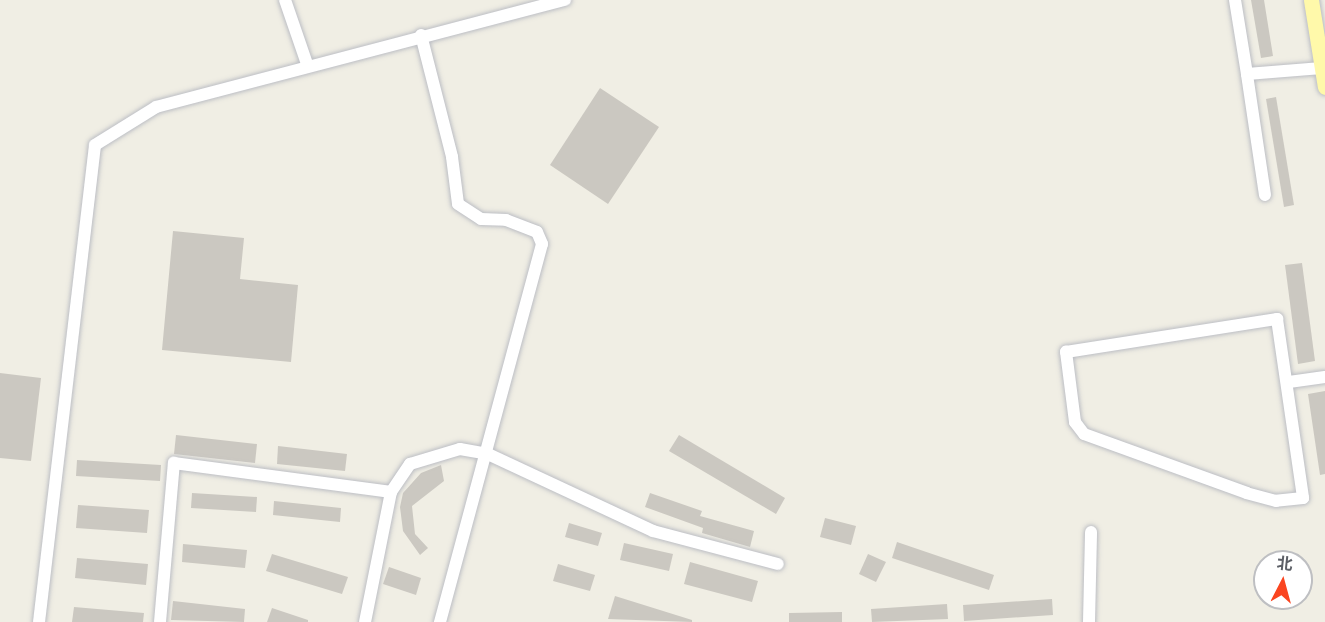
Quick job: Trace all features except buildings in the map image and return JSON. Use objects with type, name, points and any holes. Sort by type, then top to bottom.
[{"type":"main road","points":[[1311,0],[1325,87]]},
{"type":"street","points":[[285,0],[307,64]]},
{"type":"street","points":[[39,622],[95,145],[156,107],[307,64],[565,0]]},
{"type":"street","points":[[1235,0],[1265,195]]},
{"type":"street","points":[[421,35],[452,157],[458,204],[481,219],[506,220],[537,232],[542,243],[488,454],[440,622]]},
{"type":"street","points":[[1247,74],[1322,68]]},
{"type":"street","points":[[1277,319],[1289,382],[1305,491],[1303,498],[1276,501],[1084,435],[1075,422],[1066,352],[1277,319]]},
{"type":"street","points":[[1289,382],[1325,377]]},
{"type":"street","points":[[365,622],[392,492],[410,464],[460,449],[488,454],[653,531],[778,564]]},
{"type":"street","points":[[160,622],[174,463],[392,492]]},
{"type":"street","points":[[1089,622],[1091,532]]}]
